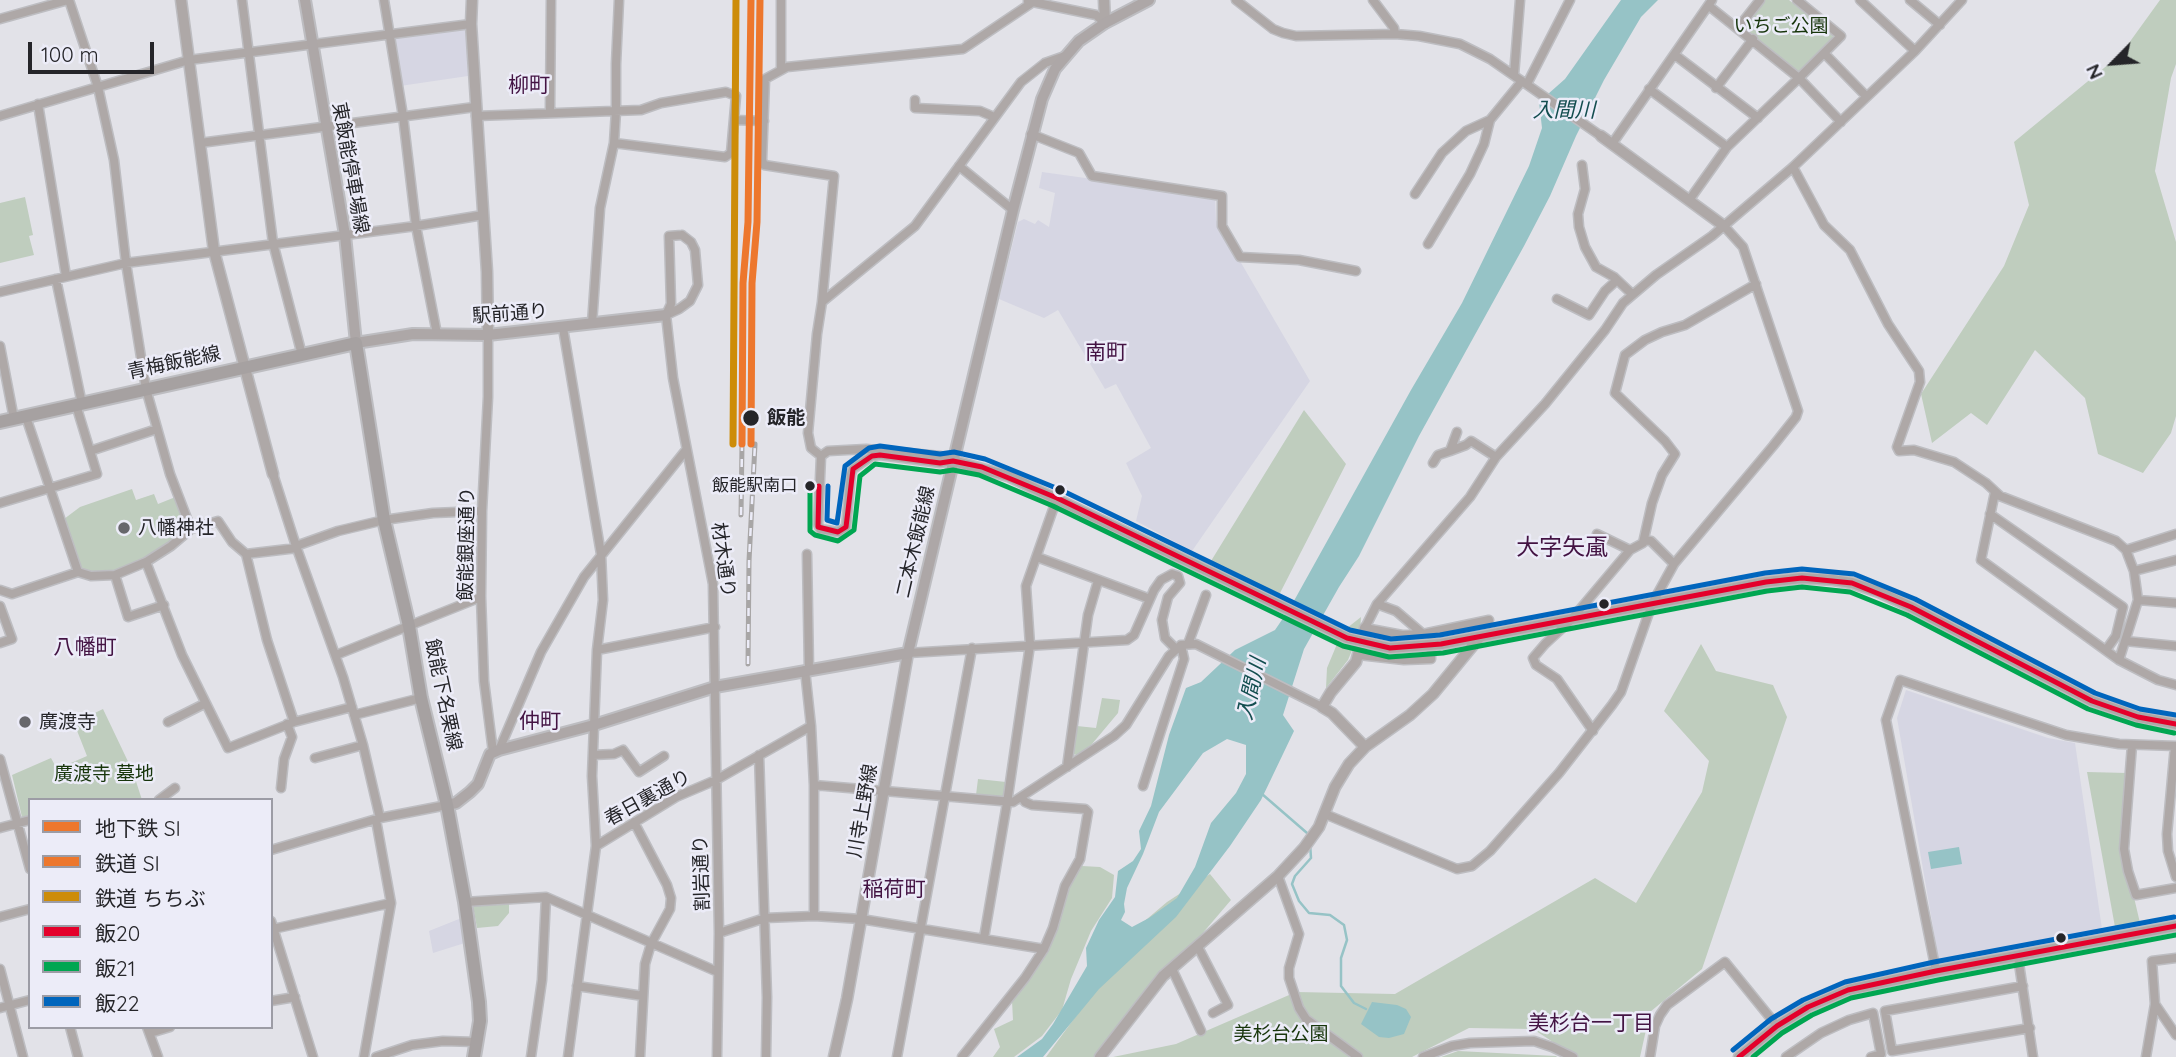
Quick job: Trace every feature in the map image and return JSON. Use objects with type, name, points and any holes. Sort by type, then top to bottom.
[{"type":"main road","name":"東飯能停車場線","points":[[305,0],[345,235],[356,343]]},
{"type":"main road","name":"二本木飯能線","points":[[908,653],[1031,134],[1049,81],[1065,56],[1079,41],[1105,23],[1149,0]]},
{"type":"main road","name":"駅前通り","points":[[356,343],[404,335],[488,335],[666,315]]},
{"type":"main road","name":"青梅飯能線","points":[[0,422],[356,343]]},
{"type":"main road","name":"飯能下名栗線","points":[[356,343],[384,520],[409,626],[421,698],[447,805],[465,902],[479,1002],[474,1057]]},
{"type":"main road","points":[[447,805],[464,798],[478,784],[488,757],[496,751],[594,725],[715,687],[908,653]]},
{"type":"street","points":[[0,19],[68,0],[98,87],[114,160],[126,263],[146,389],[174,485],[191,529]]},
{"type":"street","points":[[181,0],[214,251],[273,474],[296,547],[336,654],[363,745],[378,819],[391,903],[364,1057]]},
{"type":"street","points":[[242,0],[273,243],[302,355]]},
{"type":"street","points":[[384,0],[403,116],[416,226],[437,334]]},
{"type":"street","points":[[472,0],[475,111],[488,335]]},
{"type":"street","points":[[550,112],[551,0]]},
{"type":"street","points":[[592,324],[600,208],[614,143],[619,0]]},
{"type":"street","points":[[781,0],[781,70]]},
{"type":"street","points":[[1104,0],[1105,23]]},
{"type":"street","points":[[1236,0],[1273,29],[1296,36],[1395,34],[1460,44],[1490,59],[1690,199],[1724,226],[1743,247],[1798,411],[1773,446],[1674,564],[1652,604],[1620,692],[1559,773],[1490,851],[1472,866],[1457,869],[1325,814]]},
{"type":"street","points":[[1373,0],[1394,28],[1395,34]]},
{"type":"street","points":[[1520,0],[1523,82]]},
{"type":"street","points":[[1415,194],[1441,153],[1466,131],[1490,120],[1523,82],[1570,0]]},
{"type":"street","points":[[1738,28],[1760,0]]},
{"type":"street","points":[[1690,199],[1727,146],[1824,53],[1843,39],[1809,4],[1797,0]]},
{"type":"street","points":[[1860,0],[1915,51]]},
{"type":"street","points":[[1910,0],[1941,25]]},
{"type":"street","points":[[1322,707],[1331,692],[1352,669],[1359,655],[1365,628],[1377,604],[1470,497],[1496,457],[1545,404],[1632,294],[1724,226],[1793,167],[1915,51],[1962,0]]},
{"type":"street","points":[[821,456],[811,448],[808,433],[834,176],[764,164],[765,79],[781,70],[797,66],[963,49],[1030,1],[1096,15],[1105,23]]},
{"type":"street","points":[[1612,145],[1710,3],[1799,78],[1842,122]]},
{"type":"street","points":[[0,116],[189,60],[471,24]]},
{"type":"street","points":[[1716,88],[1753,40]]},
{"type":"street","points":[[1824,53],[1866,96]]},
{"type":"street","points":[[1675,55],[1758,118]]},
{"type":"street","points":[[822,302],[915,226],[1021,82],[1045,63],[1065,56]]},
{"type":"street","points":[[1649,89],[1727,146]]},
{"type":"street","points":[[200,142],[403,116],[475,111],[641,110],[661,103],[726,92],[736,96],[731,153],[725,157],[614,143]]},
{"type":"street","points":[[915,100],[915,108],[980,111],[994,117]]},
{"type":"street","points":[[38,104],[66,276]]},
{"type":"street","points":[[734,120],[764,121]]},
{"type":"street","points":[[1428,244],[1470,174],[1490,120]]},
{"type":"street","points":[[1031,134],[1079,153],[1092,176],[1222,197],[1222,226],[1240,257],[1299,260],[1356,271]]},
{"type":"street","points":[[1582,165],[1585,189],[1578,214],[1585,247],[1595,267],[1617,280],[1632,294]]},
{"type":"street","points":[[959,166],[1013,210]]},
{"type":"street","points":[[1793,167],[1824,225],[1850,250],[1888,324],[1919,371],[1920,382],[1896,447],[1899,451],[1914,450],[1954,462],[1986,483],[2000,496],[2116,541],[2126,550],[2134,571],[2138,600],[2119,660]]},
{"type":"street","points":[[0,292],[126,263],[483,215]]},
{"type":"street","name":"材木通り","points":[[666,315],[690,301],[698,285],[695,250],[691,242],[682,235],[669,236],[671,303],[666,315],[673,378],[713,584],[715,687]]},
{"type":"street","points":[[0,503],[97,474],[79,405],[55,279]]},
{"type":"street","points":[[1557,299],[1589,315],[1605,291],[1617,280]]},
{"type":"street","points":[[1645,540],[1647,520],[1658,484],[1675,454],[1615,393],[1625,355],[1645,340],[1685,325],[1756,284]]},
{"type":"street","points":[[563,328],[601,554],[603,600],[597,650],[593,755],[596,846],[568,1057]]},
{"type":"street","name":"飯能銀座通り","points":[[488,335],[481,597],[484,681],[496,751]]},
{"type":"street","points":[[0,346],[1,358],[20,418],[50,489],[78,572]]},
{"type":"street","points":[[90,451],[157,429]]},
{"type":"street","points":[[1450,451],[1457,432]]},
{"type":"street","points":[[1433,463],[1438,455],[1466,445],[1471,440],[1496,457]]},
{"type":"street","points":[[821,456],[828,452],[866,449],[940,456],[1008,476],[1347,638],[1390,648],[1479,638],[1783,579],[1817,579],[1852,583],[1911,607],[2092,701],[2138,717],[2176,723]]},
{"type":"street","points":[[496,751],[541,652],[567,605],[601,554],[687,450]]},
{"type":"street","points":[[821,456],[818,524],[820,529],[838,532],[846,527],[850,474],[863,461],[880,455],[940,463],[953,461]]},
{"type":"street","points":[[1995,492],[1981,560],[2119,660],[2158,680],[2176,685]]},
{"type":"street","points":[[984,938],[1030,645],[1026,586],[1058,498]]},
{"type":"street","points":[[246,554],[296,547],[338,531],[384,520],[433,513],[482,511]]},
{"type":"street","points":[[1990,514],[2123,607],[2116,636],[2106,650]]},
{"type":"street","points":[[0,643],[12,639],[0,603],[12,594],[78,572],[91,576],[115,575],[146,562],[191,529],[218,521],[232,542],[246,554],[291,723],[292,737],[284,759],[281,788]]},
{"type":"street","points":[[1597,534],[1630,550]]},
{"type":"street","points":[[2126,550],[2176,534]]},
{"type":"street","points":[[1592,731],[1557,679],[1536,665],[1533,658],[1545,643],[1571,620],[1630,550],[1645,540],[1651,541],[1674,564]]},
{"type":"street","points":[[807,554],[807,670],[814,785],[814,916]]},
{"type":"street","points":[[1037,557],[1150,599]]},
{"type":"street","points":[[2134,571],[2176,560]]},
{"type":"street","points":[[146,562],[182,655],[228,748],[291,723],[421,698]]},
{"type":"street","points":[[115,575],[128,618],[164,606]]},
{"type":"street","points":[[908,653],[1127,640],[1134,635],[1161,580],[1167,575],[1178,576],[1180,583],[1168,597],[1162,620],[1164,636],[1304,697],[1332,713],[1365,747]]},
{"type":"street","points":[[1067,767],[1088,615],[1098,581]]},
{"type":"street","points":[[0,590],[12,594]]},
{"type":"street","points":[[1143,786],[1184,659],[1185,645],[1206,595]]},
{"type":"street","points":[[336,654],[481,597]]},
{"type":"street","points":[[2138,600],[2176,603]]},
{"type":"street","points":[[1359,655],[1404,660],[1431,659],[1427,634],[1396,611],[1377,604]]},
{"type":"street","points":[[1365,628],[1394,634],[1427,634],[1489,620]]},
{"type":"street","points":[[597,650],[715,627]]},
{"type":"street","points":[[1100,1057],[1163,976],[1278,876],[1306,846],[1325,814],[1343,772],[1365,747],[1422,705],[1479,638]]},
{"type":"street","points":[[2125,641],[2176,646]]},
{"type":"street","points":[[814,785],[1007,803],[1022,797],[1114,736],[1126,725],[1169,656],[1185,645]]},
{"type":"street","points":[[897,1057],[972,648]]},
{"type":"street","name":"川寺上野線","points":[[834,1057],[847,999],[908,653]]},
{"type":"street","points":[[1936,971],[1886,720],[1900,680],[2066,735],[2133,745],[2175,746],[2167,834],[2168,851],[2176,877]]},
{"type":"street","name":"割岩通り","points":[[715,687],[719,933],[717,1057]]},
{"type":"street","points":[[168,722],[204,704]]},
{"type":"street","name":"春日裏通り","points":[[596,846],[676,797],[716,780],[811,726]]},
{"type":"street","points":[[315,758],[363,745]]},
{"type":"street","points":[[2133,745],[2124,849],[2128,872],[2136,895],[2176,887]]},
{"type":"street","points":[[593,755],[614,754],[623,750],[639,772],[664,756]]},
{"type":"street","points":[[759,755],[765,918],[766,1057]]},
{"type":"street","points":[[0,759],[2,776],[28,862]]},
{"type":"street","points":[[162,798],[175,788]]},
{"type":"street","points":[[962,1057],[1025,978],[1044,948],[1054,928],[1065,886],[1080,859],[1088,812],[1085,809],[1032,805],[1022,797]]},
{"type":"street","points":[[273,849],[378,819],[447,805]]},
{"type":"street","points":[[0,828],[28,821]]},
{"type":"street","points":[[634,822],[671,898],[670,909],[651,944],[645,964],[640,1057]]},
{"type":"street","points":[[1278,876],[1299,934],[1289,968],[1289,978],[1298,1008],[1306,1019],[1359,1057]]},
{"type":"street","points":[[531,1057],[542,980],[546,897]]},
{"type":"street","points":[[465,902],[546,897],[718,972]]},
{"type":"street","points":[[273,925],[391,903]]},
{"type":"street","points":[[0,917],[28,910]]},
{"type":"street","points":[[719,933],[765,918],[814,916],[861,919],[1044,948]]},
{"type":"street","points":[[1739,1057],[1777,1026],[1808,1007],[1848,990],[2176,926]]},
{"type":"street","points":[[273,928],[313,1057]]},
{"type":"street","points":[[1198,947],[1215,991],[1228,1005],[1213,1013]]},
{"type":"street","points":[[2018,957],[2033,1057]]},
{"type":"street","points":[[2146,1057],[2155,1004],[2152,961],[2176,958]]},
{"type":"street","points":[[1650,1057],[1655,1026],[1667,1005],[1725,962],[1777,1026]]},
{"type":"street","points":[[0,969],[23,1057]]},
{"type":"street","points":[[1172,969],[1201,1031]]},
{"type":"street","points":[[577,986],[643,996]]},
{"type":"street","points":[[2023,986],[1885,1011],[1892,1051],[2030,1028]]},
{"type":"street","points":[[273,1002],[295,997]]},
{"type":"street","points":[[0,1008],[28,1001]]},
{"type":"street","points":[[2155,1004],[2176,1035]]},
{"type":"street","points":[[1786,1057],[1821,1033],[1873,1013],[1881,1054],[1871,1057]]},
{"type":"street","points":[[71,1029],[78,1057]]},
{"type":"street","points":[[149,1030],[158,1057]]},
{"type":"street","points":[[376,1057],[412,1045],[443,1041],[477,1042]]},
{"type":"street","points":[[1423,1057],[1452,1046],[1470,1043],[1534,1041],[1573,1057]]},
{"type":"shaded area","points":[[466,28],[468,76],[400,86],[392,38]]},
{"type":"shaded area","points":[[1042,172],[1215,196],[1216,220],[1310,381],[1192,551],[1136,521],[1142,496],[1126,463],[1151,448],[1116,384],[1105,389],[1058,310],[1044,318],[999,299],[1018,222],[1024,219],[1035,224],[1038,220],[1049,227],[1055,193],[1039,188]]},
{"type":"shaded area","points":[[1906,690],[2048,738],[2075,743],[2102,929],[1939,962],[1897,718]]},
{"type":"shaded area","points":[[464,917],[468,942],[433,953],[429,931]]},
{"type":"green space","name":"いちご公園","points":[[1764,0],[1789,0],[1835,38],[1801,74],[1743,27]]},
{"type":"green space","points":[[2160,0],[2176,0],[2176,64],[2171,78],[2155,171],[2176,242],[2176,416],[2171,433],[2143,473],[2098,454],[2085,398],[2035,350],[1987,425],[1971,413],[1932,443],[1921,394],[2004,266],[2029,205],[2014,142],[2121,54]]},
{"type":"green space","points":[[25,197],[34,255],[0,263],[0,203]]},
{"type":"green space","points":[[1304,410],[1346,464],[1279,595],[1211,561]]},
{"type":"green space","name":"八幡神社","points":[[132,489],[136,500],[154,494],[158,504],[178,496],[191,529],[171,546],[115,575],[78,572],[60,522],[80,507]]},
{"type":"green space","points":[[1361,617],[1360,631],[1348,660],[1326,688],[1327,668],[1342,632]]},
{"type":"green space","name":"美杉台公園","points":[[1701,644],[1716,671],[1773,685],[1787,717],[1702,969],[1650,1012],[1640,1057],[1576,1057],[1533,1029],[1469,1028],[1412,1057],[1113,1057],[1176,1044],[1296,992],[1395,994],[1595,878],[1636,903],[1702,792],[1709,761],[1664,711]]},
{"type":"green space","points":[[1102,698],[1120,700],[1118,713],[1092,744],[1078,755],[1071,754],[1077,726],[1096,728]]},
{"type":"green space","name":"廣渡寺 墓地","points":[[103,709],[133,772],[141,798],[28,798],[28,816],[22,817],[12,775],[51,758],[57,769],[87,756],[74,723]]},
{"type":"green space","points":[[2087,772],[2127,773],[2122,846],[2140,923],[2115,927]]},
{"type":"green space","points":[[978,779],[1006,782],[1005,798],[976,795]]},
{"type":"green space","points":[[1082,866],[1100,867],[1114,875],[1112,898],[1091,931],[1071,979],[1062,1010],[1042,1036],[1014,1057],[993,1057],[1000,1047],[994,1029],[1013,1020],[1012,1001],[1050,947],[1068,887]]},
{"type":"green space","points":[[1210,874],[1231,900],[1097,1057],[1046,1057],[1095,990],[1134,930],[1167,902]]},
{"type":"green space","points":[[509,902],[509,913],[498,926],[477,928],[473,906]]},
{"type":"green space","points":[[1458,1051],[1556,1056],[1557,1057],[1441,1057]]},
{"type":"water","name":"入間川","points":[[1621,0],[1658,0],[1641,17],[1604,80],[1524,246],[1419,436],[1359,556],[1304,649],[1283,715],[1294,731],[1261,800],[1176,917],[1099,989],[1043,1057],[1017,1057],[1042,1039],[1053,1024],[1087,966],[1086,948],[1099,920],[1115,897],[1118,871],[1133,861],[1141,849],[1139,831],[1151,806],[1169,735],[1186,688],[1201,682],[1235,650],[1275,630],[1290,608],[1462,303],[1529,166],[1542,128],[1539,102],[1565,79]],"holes":[[[1227,739],[1246,745],[1246,774],[1236,793],[1211,823],[1195,867],[1177,898],[1132,927],[1121,920],[1125,912],[1127,888],[1159,812],[1203,753]]]},
{"type":"water","points":[[1959,847],[1962,864],[1931,869],[1928,852]]},
{"type":"water","points":[[1372,1002],[1397,1005],[1406,1009],[1411,1017],[1404,1034],[1389,1038],[1379,1037],[1361,1024]]},
{"type":"waterway","points":[[1262,794],[1308,836]]},
{"type":"waterway","points":[[1310,843],[1311,858],[1295,876],[1292,884],[1299,901],[1309,913],[1330,915],[1344,925],[1347,940],[1341,958],[1341,986],[1354,1003],[1366,1009]]},
{"type":"railway","points":[[741,515],[742,444]]},
{"type":"railway","points":[[748,664],[749,561],[755,444]]},
{"type":"metro line","name":"SI","points":[[742,444],[743,283],[748,222],[751,0]]},
{"type":"rail line","name":"ちちぶ","points":[[733,444],[736,0]]},
{"type":"rail line","name":"SI","points":[[751,444],[752,283],[757,222],[760,0]]},
{"type":"transit line","name":"飯22","points":[[828,486],[827,520],[837,523],[845,466],[869,448],[880,446],[940,454],[954,452],[985,459],[1061,490],[1350,630],[1391,639],[1440,635],[1765,573],[1802,569],[1854,574],[1915,599],[2095,693],[2140,709],[2176,715]]},
{"type":"transit line","name":"飯20","points":[[819,486],[818,527],[838,532],[846,527],[853,469],[872,456],[940,463],[953,461],[982,467],[1057,498],[1347,638],[1390,648],[1441,644],[1766,582],[1802,578],[1852,583],[1911,607],[2092,701],[2138,717],[2176,724]]},
{"type":"transit line","name":"飯21","points":[[810,486],[810,531],[838,541],[854,530],[860,476],[875,464],[940,472],[953,470],[979,475],[1053,506],[1343,646],[1389,657],[1443,653],[1767,591],[1802,587],[1850,592],[1907,615],[2088,709],[2136,725],[2174,733]]},
{"type":"transit line","name":"飯22","points":[[1733,1050],[1771,1019],[1803,1000],[1845,982],[1934,962],[2174,917]]},
{"type":"transit line","name":"飯20","points":[[1739,1057],[1777,1026],[1808,1007],[1848,990],[2176,926]]},
{"type":"transit line","name":"飯21","points":[[1753,1057],[1782,1033],[1812,1015],[1851,998],[2176,935]]},
{"type":"place","name":"飯能","points":[[751,418]]},
{"type":"place","name":"飯能駅南口","points":[[810,486]]},
{"type":"place","name":"八幡神社","points":[[124,528]]},
{"type":"place","name":"廣渡寺","points":[[25,722]]},
{"type":"district","name":"柳町","points":[[529,86]]},
{"type":"district","name":"南町","points":[[1106,353]]},
{"type":"district","name":"大字矢颪","points":[[1562,548]]},
{"type":"district","name":"八幡町","points":[[85,648]]},
{"type":"district","name":"仲町","points":[[540,722]]},
{"type":"district","name":"稲荷町","points":[[894,890]]},
{"type":"district","name":"美杉台一丁目","points":[[1591,1024]]}]
